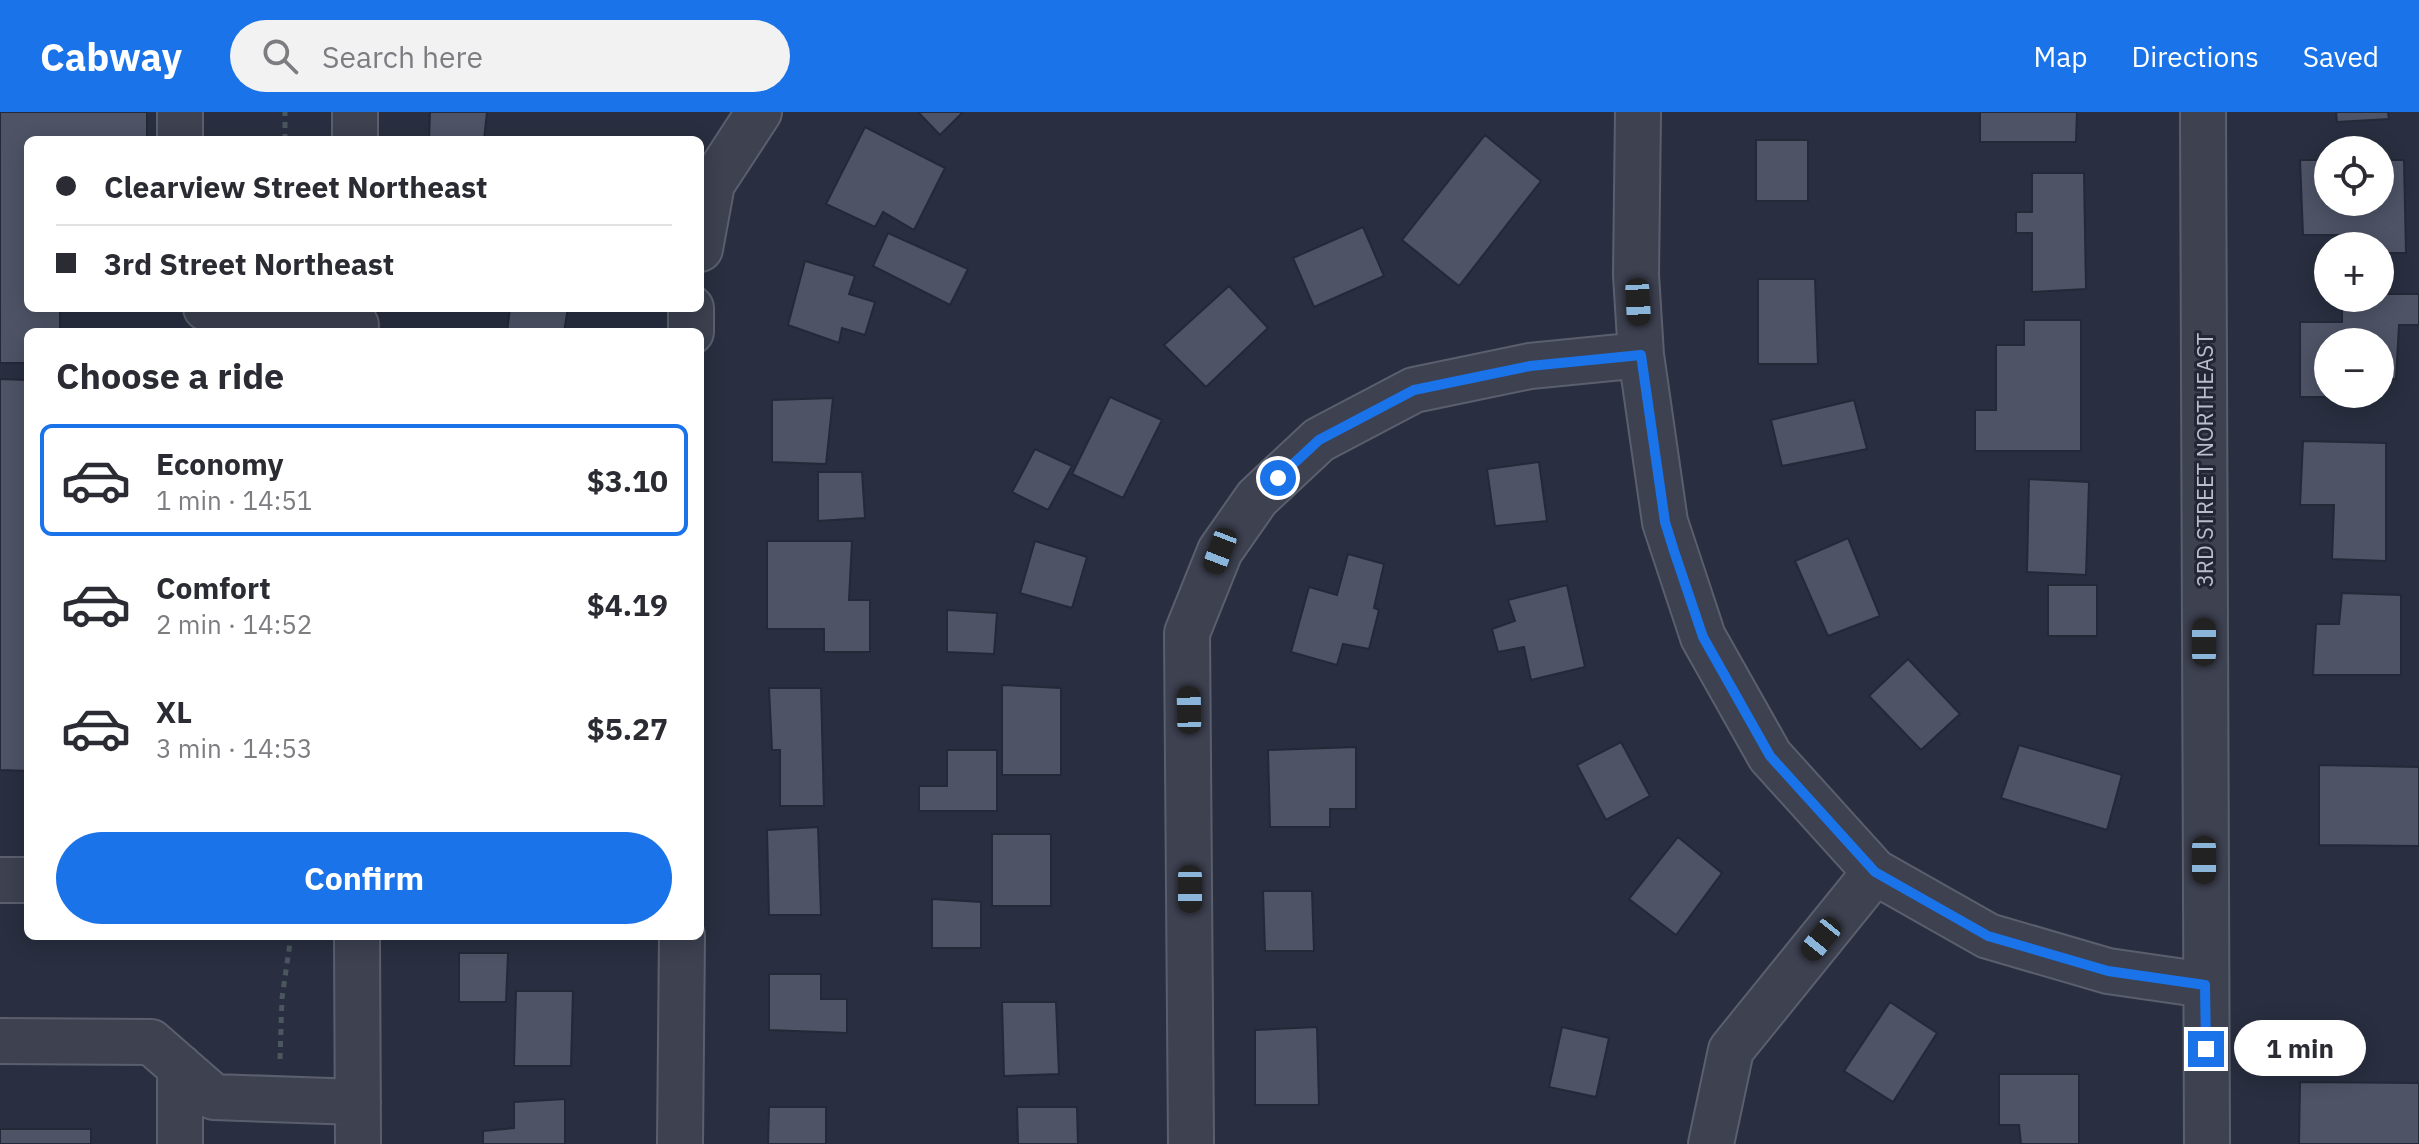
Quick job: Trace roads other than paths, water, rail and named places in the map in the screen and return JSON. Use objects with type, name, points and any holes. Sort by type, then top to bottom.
[{"type":"street","points":[[180,112],[180,136]]},
{"type":"street","points":[[355,112],[355,136]]},
{"type":"street","points":[[704,227],[712,184],[759,112]]},
{"type":"street","points":[[1638,112],[1636,275],[1641,355],[1665,522],[1703,637],[1770,756],[1875,872],[1988,936],[2108,971],[2205,985]]},
{"type":"street","name":"3RD STREET NORTHEAST","points":[[2203,112],[2207,1144]]},
{"type":"street","points":[[217,312],[250,324],[356,322]]},
{"type":"street","points":[[1191,1144],[1187,633],[1220,551],[1257,498],[1319,440],[1414,390],[1530,366],[1641,355]]},
{"type":"street","points":[[1711,1144],[1731,1050],[1875,872]]},
{"type":"street","points":[[0,880],[24,880]]},
{"type":"street","points":[[0,1041],[151,1042],[214,1097],[282,1099],[358,1123],[357,940]]},
{"type":"street","points":[[680,1144],[682,940]]},
{"type":"street","points":[[180,1067],[180,1144]]}]
